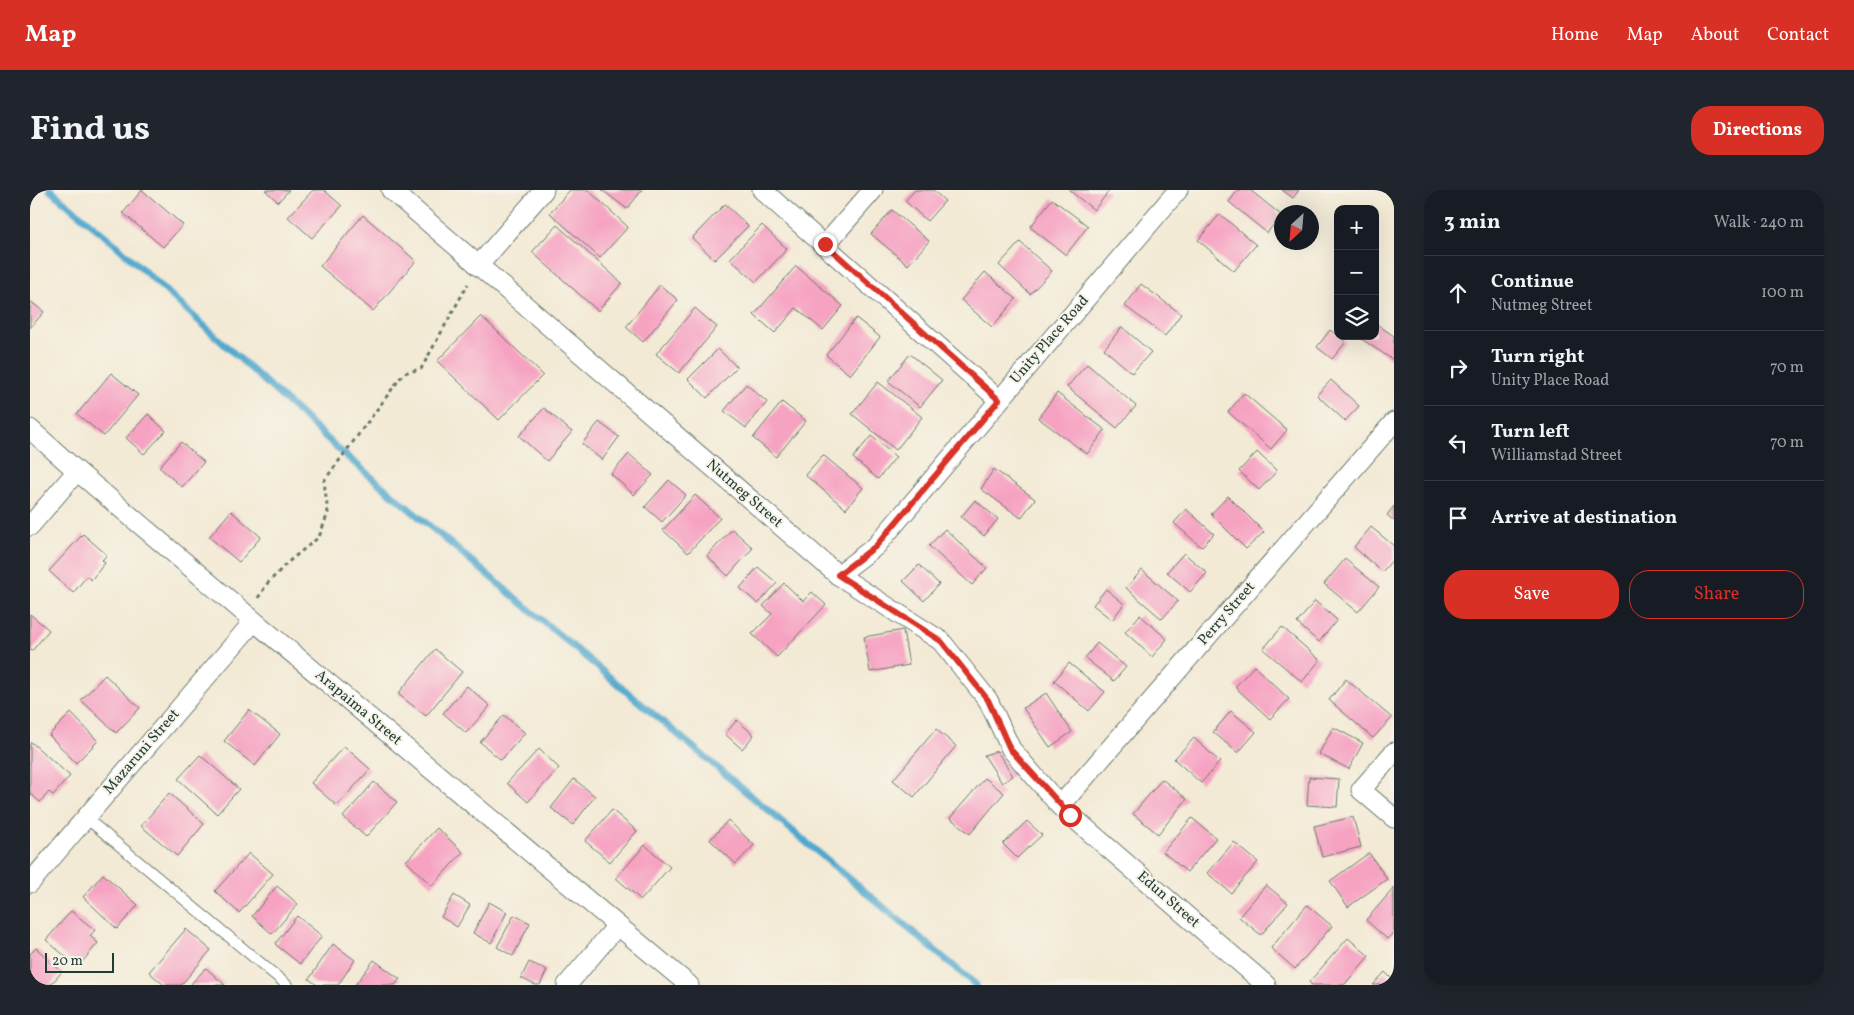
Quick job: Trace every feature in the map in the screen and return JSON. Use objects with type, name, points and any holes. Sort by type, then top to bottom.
[{"type":"street","name":"Nutmeg Street","points":[[391,190],[838,575],[941,641],[988,700],[1010,749],[1065,810]]},
{"type":"street","points":[[478,266],[544,190]]},
{"type":"street","points":[[762,190],[999,400]]},
{"type":"street","points":[[825,244],[873,190]]},
{"type":"street","name":"Unity Place Road","points":[[838,575],[876,546],[1178,190]]},
{"type":"street","name":"Perry Street","points":[[1065,810],[1394,422]]},
{"type":"street","name":"Arapaima Street","points":[[30,429],[250,618],[689,985]]},
{"type":"street","points":[[30,526],[77,471]]},
{"type":"street","name":"Mazaruni Street","points":[[30,883],[250,618]]},
{"type":"street","points":[[1394,752],[1361,790],[1394,818]]},
{"type":"street","name":"Edun Street","points":[[1065,810],[1266,985]]},
{"type":"street","points":[[567,985],[617,926]]},
{"type":"lane","points":[[85,817],[287,985]]},
{"type":"path","points":[[250,618],[274,577],[287,563],[319,537],[328,513],[324,481],[404,373],[421,369],[478,266]]},
{"type":"building","points":[[142,190],[183,225],[163,247],[123,213]]},
{"type":"building","points":[[265,190],[289,190],[278,202]]},
{"type":"building","points":[[313,190],[324,190],[342,206],[312,238],[288,217]]},
{"type":"building","points":[[570,190],[588,190],[628,227],[600,258],[550,213]]},
{"type":"building","points":[[602,190],[642,190],[627,209]]},
{"type":"building","points":[[915,190],[933,190],[945,201],[927,221],[905,201]]},
{"type":"building","points":[[1069,190],[1108,190],[1109,191],[1094,210]]},
{"type":"building","points":[[1238,190],[1250,190],[1274,209],[1274,224],[1267,233],[1229,202]]},
{"type":"building","points":[[1282,190],[1299,190],[1293,198]]},
{"type":"building","points":[[1052,199],[1088,226],[1066,255],[1030,227]]},
{"type":"building","points":[[725,204],[748,226],[715,260],[692,238]]},
{"type":"building","points":[[892,210],[929,241],[908,265],[871,234]]},
{"type":"building","points":[[1220,214],[1256,245],[1234,271],[1198,240]]},
{"type":"building","points":[[363,215],[416,261],[373,311],[320,266]]},
{"type":"building","points":[[557,225],[622,283],[598,311],[532,252]]},
{"type":"building","points":[[762,225],[787,249],[756,282],[730,259]]},
{"type":"building","points":[[1020,242],[1052,271],[1030,294],[999,265]]},
{"type":"building","points":[[796,266],[843,306],[823,330],[796,308],[775,333],[754,315]]},
{"type":"building","points":[[985,272],[1016,299],[992,327],[961,300]]},
{"type":"building","points":[[1141,284],[1181,314],[1165,336],[1125,306]]},
{"type":"building","points":[[660,285],[678,300],[643,342],[626,327]]},
{"type":"building","points":[[30,301],[44,312],[30,328]]},
{"type":"building","points":[[695,308],[717,327],[679,373],[656,354]]},
{"type":"building","points":[[481,316],[543,375],[499,420],[437,361]]},
{"type":"building","points":[[856,318],[880,337],[850,375],[826,355]]},
{"type":"building","points":[[1379,326],[1394,336],[1393,360],[1363,340],[1379,340]]},
{"type":"building","points":[[1122,327],[1151,352],[1132,373],[1104,349]]},
{"type":"building","points":[[1330,330],[1334,333],[1334,340],[1343,340],[1346,342],[1332,359],[1317,347]]},
{"type":"building","points":[[718,349],[737,367],[707,398],[688,379]]},
{"type":"building","points":[[910,354],[942,380],[920,407],[888,381]]},
{"type":"building","points":[[1087,364],[1136,406],[1117,428],[1067,387]]},
{"type":"building","points":[[111,373],[138,395],[104,436],[77,414]]},
{"type":"building","points":[[1331,380],[1359,406],[1345,421],[1317,395]]},
{"type":"building","points":[[878,382],[922,417],[896,450],[852,414]]},
{"type":"building","points":[[746,384],[767,402],[746,428],[724,411]]},
{"type":"building","points":[[1057,393],[1105,430],[1087,454],[1038,418]]},
{"type":"building","points":[[1244,393],[1287,430],[1271,449],[1228,412]]},
{"type":"building","points":[[782,402],[806,421],[776,457],[753,438]]},
{"type":"building","points":[[544,408],[572,432],[547,461],[519,436]]},
{"type":"building","points":[[148,414],[166,431],[144,454],[126,438]]},
{"type":"building","points":[[599,422],[619,437],[602,460],[582,444]]},
{"type":"building","points":[[871,436],[896,457],[878,479],[853,458]]},
{"type":"building","points":[[181,442],[204,462],[182,487],[159,467]]},
{"type":"building","points":[[1257,452],[1277,471],[1259,490],[1239,471]]},
{"type":"building","points":[[629,454],[653,475],[634,495],[611,474]]},
{"type":"building","points":[[823,455],[863,488],[846,509],[805,475]]},
{"type":"building","points":[[994,469],[1035,499],[1021,518],[981,489]]},
{"type":"building","points":[[669,480],[686,495],[662,522],[645,507]]},
{"type":"building","points":[[695,495],[720,518],[688,553],[663,530]]},
{"type":"building","points":[[1228,496],[1264,532],[1246,549],[1211,514]]},
{"type":"building","points":[[975,500],[998,519],[984,536],[961,517]]},
{"type":"building","points":[[1394,506],[1394,521],[1387,515]]},
{"type":"building","points":[[1186,509],[1214,534],[1201,547],[1174,523]]},
{"type":"building","points":[[231,511],[261,537],[239,562],[209,537]]},
{"type":"building","points":[[1371,527],[1394,546],[1394,558],[1382,572],[1354,547]]},
{"type":"building","points":[[732,529],[753,548],[728,576],[707,556]]},
{"type":"building","points":[[945,529],[987,568],[972,585],[929,546]]},
{"type":"building","points":[[83,534],[107,555],[102,560],[105,563],[91,580],[87,576],[73,593],[49,571]]},
{"type":"building","points":[[1184,553],[1207,573],[1190,592],[1167,572]]},
{"type":"building","points":[[1345,559],[1379,587],[1358,612],[1324,584]]},
{"type":"building","points":[[919,565],[939,584],[924,601],[903,581]]},
{"type":"building","points":[[758,567],[777,583],[758,604],[740,588]]},
{"type":"building","points":[[1142,570],[1178,601],[1162,619],[1126,588]]},
{"type":"building","points":[[784,583],[803,601],[812,592],[826,605],[777,657],[752,634],[772,614],[763,606]]},
{"type":"building","points":[[1106,589],[1124,604],[1112,620],[1093,605]]},
{"type":"building","points":[[1315,601],[1337,620],[1319,642],[1297,623]]},
{"type":"building","points":[[30,614],[49,630],[32,651],[30,650]]},
{"type":"building","points":[[1140,615],[1167,639],[1152,657],[1125,632]]},
{"type":"building","points":[[1282,627],[1320,660],[1302,682],[1263,649]]},
{"type":"building","points":[[903,630],[909,665],[870,672],[864,637]]},
{"type":"building","points":[[1097,643],[1126,667],[1114,681],[1085,658]]},
{"type":"building","points":[[435,649],[462,672],[426,716],[398,694]]},
{"type":"building","points":[[1069,663],[1105,692],[1089,711],[1054,681]]},
{"type":"building","points":[[1254,666],[1289,699],[1270,719],[1235,687]]},
{"type":"building","points":[[105,675],[140,708],[116,733],[81,700]]},
{"type":"building","points":[[1346,679],[1392,718],[1373,738],[1329,700]]},
{"type":"building","points":[[467,686],[490,706],[466,733],[443,713]]},
{"type":"building","points":[[1046,693],[1072,732],[1050,747],[1023,708]]},
{"type":"building","points":[[249,710],[280,734],[255,766],[224,741]]},
{"type":"building","points":[[1231,711],[1256,732],[1238,753],[1213,732]]},
{"type":"building","points":[[71,713],[98,741],[76,763],[49,735]]},
{"type":"building","points":[[504,715],[525,733],[501,760],[480,742]]},
{"type":"building","points":[[737,720],[754,735],[742,749],[725,734]]},
{"type":"building","points":[[1333,727],[1363,743],[1349,769],[1319,754]]},
{"type":"building","points":[[936,729],[956,746],[914,797],[893,780]]},
{"type":"building","points":[[1194,738],[1220,762],[1201,783],[1174,759]]},
{"type":"building","points":[[31,742],[70,776],[53,795],[49,792],[40,802],[30,793]]},
{"type":"building","points":[[344,746],[370,769],[337,806],[311,783]]},
{"type":"building","points":[[539,749],[559,768],[528,802],[507,783]]},
{"type":"building","points":[[997,751],[1013,776],[1002,783],[984,755]]},
{"type":"building","points":[[200,755],[239,789],[217,814],[178,779]]},
{"type":"building","points":[[1309,777],[1339,779],[1337,807],[1307,805]]},
{"type":"building","points":[[985,778],[1004,793],[970,834],[950,818]]},
{"type":"building","points":[[574,779],[595,796],[573,825],[551,808]]},
{"type":"building","points":[[1162,779],[1187,799],[1158,834],[1133,814]]},
{"type":"building","points":[[374,782],[397,802],[366,837],[343,817]]},
{"type":"building","points":[[169,793],[204,824],[177,856],[141,826]]},
{"type":"building","points":[[612,810],[637,831],[610,862],[585,841]]},
{"type":"building","points":[[1353,817],[1361,847],[1322,857],[1314,826]]},
{"type":"building","points":[[1192,818],[1216,838],[1187,872],[1163,852]]},
{"type":"building","points":[[728,820],[754,845],[736,864],[710,840]]},
{"type":"building","points":[[1027,821],[1042,835],[1017,858],[1003,844]]},
{"type":"building","points":[[437,828],[463,852],[432,886],[406,861]]},
{"type":"building","points":[[1234,842],[1258,862],[1231,893],[1207,873]]},
{"type":"building","points":[[645,845],[670,867],[641,900],[616,878]]},
{"type":"building","points":[[249,853],[273,874],[239,913],[215,891]]},
{"type":"building","points":[[1369,853],[1387,879],[1348,907],[1330,881]]},
{"type":"building","points":[[103,874],[138,905],[117,929],[83,897]]},
{"type":"building","points":[[1266,885],[1288,903],[1261,935],[1239,917]]},
{"type":"building","points":[[277,886],[298,904],[272,934],[252,916]]},
{"type":"building","points":[[1394,888],[1394,932],[1387,939],[1366,920]]},
{"type":"building","points":[[454,895],[470,905],[457,927],[441,917]]},
{"type":"building","points":[[489,902],[507,912],[491,943],[473,933]]},
{"type":"building","points":[[1307,905],[1332,926],[1295,969],[1271,948]]},
{"type":"building","points":[[71,911],[95,930],[90,936],[98,943],[78,967],[46,940]]},
{"type":"building","points":[[514,915],[530,923],[513,956],[497,947]]},
{"type":"building","points":[[297,916],[322,936],[300,964],[275,944]]},
{"type":"building","points":[[186,929],[211,950],[181,985],[164,985],[149,972]]},
{"type":"building","points":[[1348,938],[1369,956],[1344,985],[1312,985],[1309,982]]},
{"type":"building","points":[[333,944],[355,960],[338,985],[317,985],[309,979]]},
{"type":"building","points":[[36,948],[62,972],[50,985],[35,985],[30,980],[30,954]]},
{"type":"building","points":[[374,960],[400,979],[395,985],[355,985]]},
{"type":"building","points":[[529,962],[547,970],[540,985],[535,985],[521,978]]},
{"type":"building","points":[[206,968],[225,985],[190,985]]},
{"type":"building","points":[[1385,972],[1394,981],[1394,985],[1373,985]]},
{"type":"waterway","points":[[50,190],[116,245],[344,454],[976,985]]},
{"type":"route","points":[[825,244],[999,400],[876,546],[838,575],[941,641],[988,700],[1010,749],[1070,815]]}]
